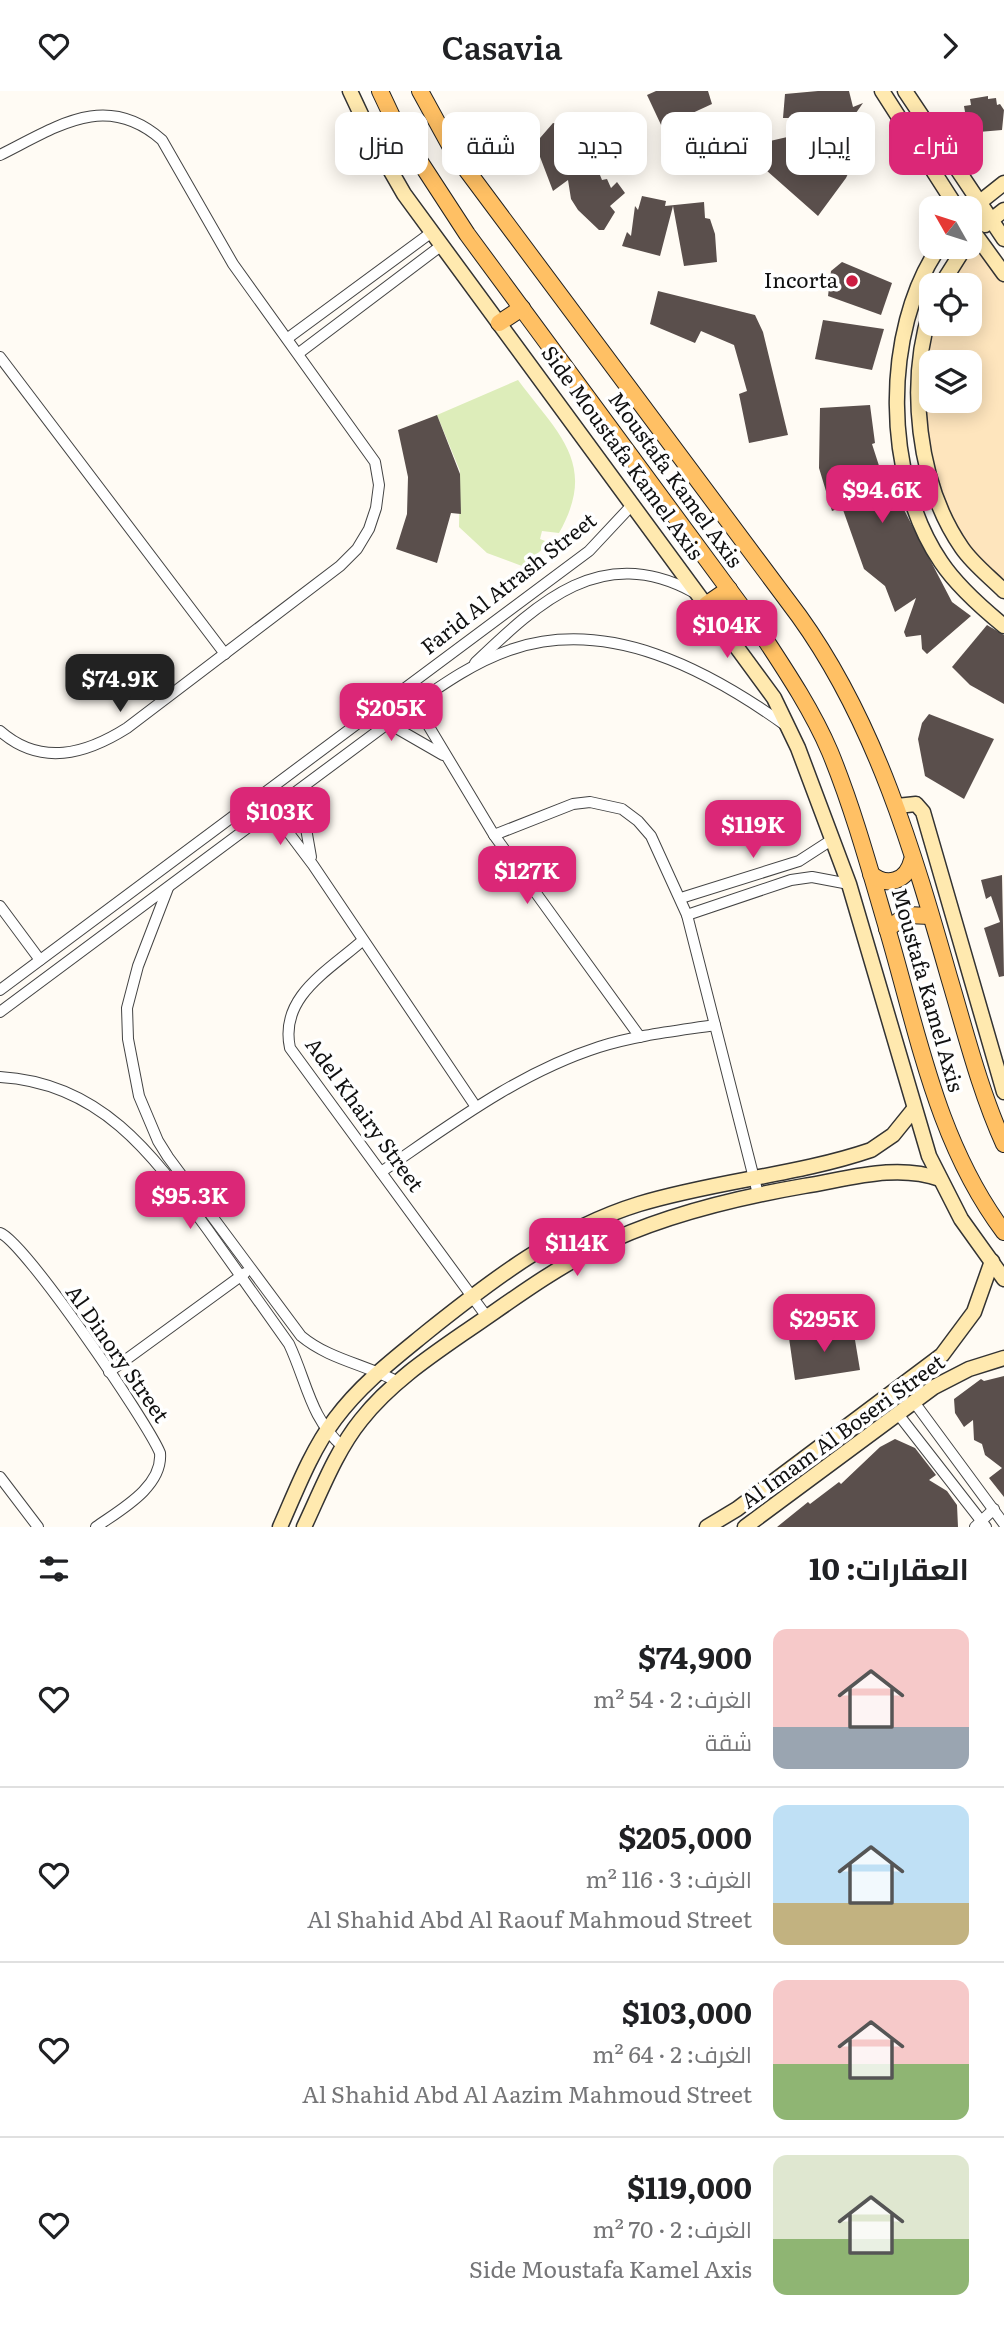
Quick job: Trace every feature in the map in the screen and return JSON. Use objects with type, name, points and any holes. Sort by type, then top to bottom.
[{"type":"main road","name":"Moustafa Kamel Axis","points":[[380,91],[396,125],[418,161],[785,669],[830,752],[871,874],[926,1068],[948,1133],[961,1164],[1004,1232]]},
{"type":"main road","name":"Moustafa Kamel Axis","points":[[420,91],[454,153],[827,654],[850,696],[897,806],[977,1072],[1004,1144]]},
{"type":"main road","points":[[499,323],[522,308]]},
{"type":"main road","points":[[704,601],[729,589]]},
{"type":"main road","points":[[871,874],[884,881],[900,879],[906,874],[912,860]]},
{"type":"main road","points":[[887,929],[907,915],[930,916]]},
{"type":"street","name":"Side Moustafa Kamel Axis","points":[[350,91],[388,167],[432,232],[765,683],[789,728],[834,839],[914,1109],[940,1179],[961,1219],[1004,1279]]},
{"type":"street","points":[[882,91],[949,196]]},
{"type":"street","points":[[905,91],[967,196]]},
{"type":"street","points":[[0,155],[91,111],[125,113],[146,124],[162,140],[233,264],[375,462],[379,485],[376,508],[363,539],[340,566],[100,746],[79,752],[55,753],[31,748],[0,731]]},
{"type":"street","points":[[982,199],[1004,183]]},
{"type":"street","points":[[982,226],[1004,210]]},
{"type":"street","points":[[982,213],[991,220],[1004,239]]},
{"type":"street","points":[[288,338],[432,232]]},
{"type":"street","points":[[299,353],[442,245]]},
{"type":"street","points":[[982,247],[1004,274]]},
{"type":"street","points":[[932,259],[917,286],[904,326],[896,367],[900,447],[920,520],[939,560],[956,581],[1004,627]]},
{"type":"street","points":[[922,336],[918,368],[923,440],[931,475],[943,511],[962,548],[1004,590]]},
{"type":"street","points":[[0,357],[225,654]]},
{"type":"street","name":"Farid Al Atrash Street","points":[[0,990],[589,551],[634,504]]},
{"type":"street","points":[[467,671],[531,610],[566,588],[591,579],[634,575],[666,578],[704,601]]},
{"type":"street","name":"Farid Al Atrash Street","points":[[0,1012],[415,704],[467,671],[513,649],[566,638],[620,644],[673,660],[698,671],[789,728]]},
{"type":"street","points":[[398,694],[410,697],[415,704],[443,755],[494,835],[640,1037]]},
{"type":"street","points":[[381,706],[380,714],[388,724],[443,755]]},
{"type":"street","points":[[306,785],[305,833],[313,865]]},
{"type":"street","points":[[261,796],[313,865],[477,1107]]},
{"type":"street","points":[[494,835],[573,804],[607,804],[622,809],[645,828],[687,915],[758,1194]]},
{"type":"street","points":[[897,806],[916,804],[923,812],[1004,1092]]},
{"type":"street","points":[[681,898],[799,861],[834,839]]},
{"type":"street","points":[[687,915],[791,880],[812,877],[849,884]]},
{"type":"street","points":[[168,887],[138,966],[127,1008],[129,1049],[139,1096],[164,1160],[289,1344],[306,1381],[317,1419],[326,1432],[343,1447]]},
{"type":"street","points":[[0,906],[40,960]]},
{"type":"street","name":"Adel Khairy Street","points":[[362,941],[301,995],[288,1017],[290,1048],[487,1317]]},
{"type":"street","points":[[381,1172],[477,1107],[561,1061],[640,1037],[715,1025]]},
{"type":"street","points":[[0,1077],[34,1082],[86,1102],[164,1160],[251,1268],[301,1336],[330,1357],[378,1371],[398,1382]]},
{"type":"street","points":[[279,1527],[326,1432],[355,1394],[378,1371],[472,1296],[531,1254],[595,1220],[638,1204],[871,1150],[893,1135],[914,1109]]},
{"type":"street","points":[[304,1527],[343,1447],[366,1414],[398,1382],[526,1289],[597,1247],[633,1231],[758,1194],[895,1172],[922,1173],[940,1179]]},
{"type":"street","name":"Al Dinory Street","points":[[0,1233],[6,1235],[29,1261],[109,1372],[156,1444],[161,1462],[154,1480],[123,1509],[96,1527]]},
{"type":"street","name":"Al Imam Al Boseri Street","points":[[707,1527],[737,1509],[952,1345],[968,1324],[980,1300],[992,1261]]},
{"type":"street","points":[[109,1372],[251,1268]]},
{"type":"street","points":[[289,1344],[301,1336]]},
{"type":"street","name":"Al Imam Al Boseri Street","points":[[745,1527],[934,1387],[969,1369],[1004,1358]]},
{"type":"street","points":[[921,1371],[934,1387]]},
{"type":"street","points":[[914,1402],[1004,1524]]},
{"type":"street","points":[[898,1414],[981,1524],[994,1509]]},
{"type":"street","points":[[0,1478],[38,1527]]},
{"type":"green space","points":[[518,380],[559,434],[568,451],[574,469],[575,488],[570,509],[559,533],[542,531],[540,539],[550,543],[522,566],[487,553],[459,527],[460,471],[437,415]]},
{"type":"sand","points":[[982,244],[1004,274],[1004,591],[976,564],[943,511],[920,413],[982,413],[982,350],[928,350],[930,336],[982,336],[982,273],[950,273],[961,259],[982,259]]},
{"type":"building","points":[[656,91],[708,91],[712,104],[695,112],[661,112],[661,125],[647,95]]},
{"type":"building","points":[[849,91],[853,107],[863,103],[857,112],[786,112],[786,118],[783,118],[785,94]]},
{"type":"building","points":[[988,96],[988,99],[996,98],[997,105],[1000,104],[1004,110],[1002,130],[983,132],[983,112],[965,112],[964,106],[971,105],[970,99]]},
{"type":"building","points":[[554,123],[554,175],[600,175],[602,180],[607,179],[611,188],[617,182],[625,193],[610,206],[615,212],[604,230],[599,230],[578,210],[571,199],[568,180],[553,191],[540,157],[540,138]]},
{"type":"building","points":[[786,137],[786,175],[847,175],[818,216],[772,175],[772,141]]},
{"type":"building","points":[[642,196],[666,201],[665,206],[704,202],[705,218],[710,219],[715,234],[717,262],[684,266],[673,206],[660,256],[622,246],[627,232],[631,236],[635,206],[638,210]]},
{"type":"building","points":[[842,262],[892,283],[881,315],[828,296],[831,271]]},
{"type":"building","points":[[658,291],[755,315],[763,332],[788,435],[749,443],[739,394],[747,391],[734,345],[701,331],[695,343],[650,324]]},
{"type":"building","points":[[823,320],[884,329],[872,370],[815,359]]},
{"type":"building","points":[[870,405],[875,443],[872,444],[892,506],[901,504],[952,602],[971,616],[927,654],[922,649],[921,635],[906,637],[904,632],[916,598],[895,612],[885,586],[864,569],[842,507],[832,511],[819,468],[820,408]]},
{"type":"building","points":[[437,415],[460,474],[461,514],[451,513],[437,563],[396,549],[407,514],[408,477],[398,430]]},
{"type":"building","points":[[987,625],[1004,635],[1004,704],[970,685],[952,667]]},
{"type":"building","points":[[929,714],[994,739],[964,799],[925,776],[918,739],[922,723]]},
{"type":"building","points":[[1002,875],[1004,976],[999,977],[984,928],[1000,922],[991,896],[986,899],[981,880]]},
{"type":"building","points":[[853,1328],[860,1370],[795,1380],[789,1338]]},
{"type":"building","points":[[1004,1376],[1004,1497],[989,1478],[1002,1468],[985,1455],[982,1444],[974,1440],[973,1420],[964,1427],[955,1413],[954,1399],[981,1379],[984,1381]]},
{"type":"building","points":[[895,1439],[915,1448],[936,1475],[929,1480],[947,1491],[957,1505],[958,1527],[777,1527],[808,1502],[810,1504],[839,1482],[841,1484],[880,1447]]},
{"type":"place","name":"Incorta","points":[[852,281]]}]
